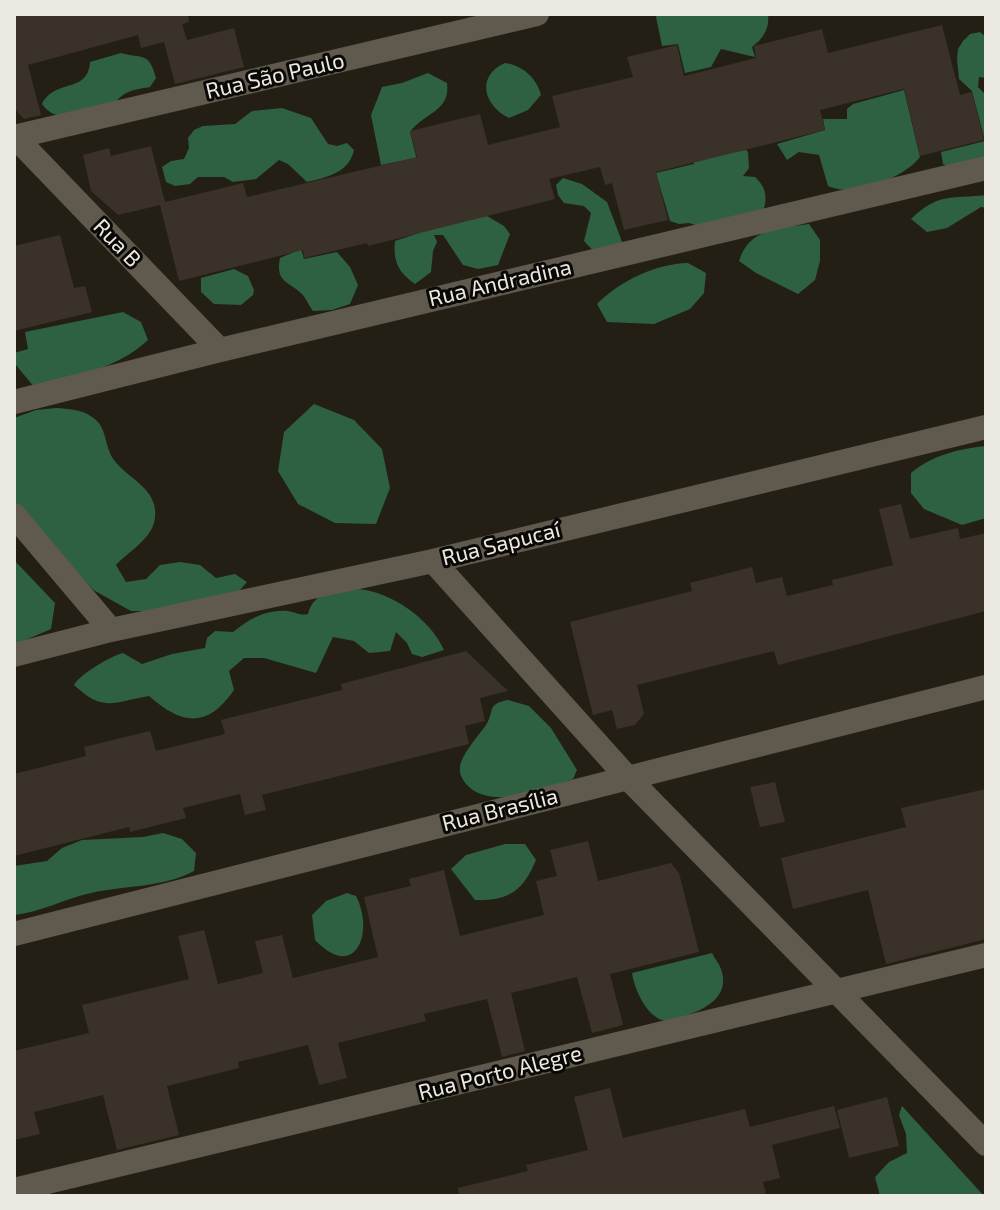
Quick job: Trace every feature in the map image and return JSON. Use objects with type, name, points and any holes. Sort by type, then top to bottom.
[{"type":"street","name":"Rua São Paulo","points":[[14,137],[537,14]]},
{"type":"street","name":"Rua B","points":[[14,137],[220,350]]},
{"type":"street","name":"Rua Andradina","points":[[14,402],[986,168]]},
{"type":"street","name":"Rua Sapucaí","points":[[14,655],[111,630],[433,561],[986,427]]},
{"type":"street","points":[[14,515],[111,630]]},
{"type":"street","points":[[433,561],[627,777],[986,1144]]},
{"type":"street","name":"Rua Brasília","points":[[14,934],[986,687]]},
{"type":"street","name":"Rua Porto Alegre","points":[[14,1190],[986,955]]},
{"type":"green space","points":[[658,14],[768,14],[768,24],[765,33],[752,47],[755,57],[721,49],[711,67],[685,73],[678,44],[662,46]]},
{"type":"green space","points":[[980,32],[986,37],[986,78],[979,77],[978,87],[986,95],[986,165],[952,168],[943,164],[941,152],[985,141],[972,91],[959,79],[957,59],[963,41],[970,34]]},
{"type":"green space","points":[[121,53],[139,56],[151,64],[156,78],[150,87],[126,93],[109,110],[82,115],[56,115],[42,104],[55,91],[83,78],[90,62]]},
{"type":"green space","points":[[505,63],[528,73],[541,95],[528,110],[509,118],[493,106],[486,90],[490,75]]},
{"type":"green space","points":[[428,73],[447,83],[445,100],[410,132],[434,228],[487,216],[504,226],[510,234],[498,265],[478,269],[463,265],[443,235],[434,235],[437,242],[431,272],[415,284],[398,266],[395,254],[395,241],[419,233],[401,161],[381,165],[371,115],[382,87]]},
{"type":"green space","points":[[904,90],[920,157],[890,179],[864,188],[838,189],[828,186],[819,155],[799,152],[787,160],[777,144],[825,130],[823,119],[847,119],[847,109],[853,104]]},
{"type":"green space","points":[[282,108],[311,118],[328,144],[337,146],[347,143],[354,150],[347,164],[336,173],[307,182],[288,164],[279,160],[256,179],[233,182],[224,177],[198,177],[190,184],[175,186],[166,182],[162,167],[171,161],[184,159],[189,148],[188,138],[194,130],[203,126],[235,124],[252,111]]},
{"type":"green space","points":[[683,117],[714,156],[748,152],[749,168],[743,176],[755,177],[762,185],[766,199],[762,214],[709,229],[670,221],[656,173],[694,164]]},
{"type":"green space","points":[[563,178],[582,184],[607,202],[624,247],[598,256],[584,241],[591,213],[584,206],[564,203],[556,185]]},
{"type":"green space","points":[[986,195],[986,208],[981,207],[947,228],[927,232],[911,219],[938,201]]},
{"type":"green space","points":[[809,224],[820,240],[820,261],[815,280],[798,294],[739,261],[750,242],[758,236],[777,229]]},
{"type":"green space","points":[[301,249],[304,259],[337,252],[350,267],[358,285],[350,304],[332,310],[313,311],[302,294],[281,277],[280,258]]},
{"type":"green space","points":[[688,263],[706,273],[704,293],[690,309],[654,324],[607,322],[597,304],[616,288],[651,270]]},
{"type":"green space","points":[[234,269],[248,276],[253,295],[241,305],[214,304],[201,292],[201,278]]},
{"type":"green space","points":[[123,312],[141,322],[148,340],[109,365],[35,388],[15,364],[14,353],[28,349],[25,332]]},
{"type":"green space","points":[[314,404],[354,420],[382,449],[390,488],[376,524],[335,523],[298,504],[278,471],[284,432]]},
{"type":"green space","points":[[56,408],[79,411],[97,421],[114,460],[152,499],[155,518],[150,532],[116,565],[126,582],[146,579],[160,565],[180,562],[200,565],[216,578],[235,574],[247,582],[233,598],[152,611],[131,611],[95,591],[50,548],[14,500],[14,418],[36,410]]},
{"type":"green space","points":[[986,446],[986,518],[962,525],[924,509],[911,493],[911,473],[919,467],[946,454]]},
{"type":"green space","points":[[14,560],[55,603],[51,629],[14,645]]},
{"type":"green space","points":[[358,589],[384,595],[408,609],[429,628],[444,650],[422,657],[412,654],[407,643],[396,632],[390,651],[369,653],[354,641],[333,637],[316,673],[264,658],[244,658],[229,671],[234,690],[224,703],[204,717],[194,718],[172,713],[149,696],[117,703],[101,702],[74,685],[89,671],[123,653],[142,664],[205,648],[207,638],[215,631],[233,632],[265,613],[288,611],[308,614],[315,600],[321,596]]},
{"type":"green space","points":[[508,700],[529,706],[551,728],[577,770],[573,779],[533,793],[503,797],[476,792],[466,784],[460,771],[461,762],[486,725],[494,706]]},
{"type":"green space","points":[[163,833],[182,839],[196,853],[194,871],[157,883],[91,893],[14,915],[14,866],[47,861],[62,848],[82,840]]},
{"type":"green space","points":[[505,844],[525,844],[536,860],[531,871],[520,887],[506,896],[475,900],[451,869],[466,855]]},
{"type":"green space","points":[[347,893],[356,896],[361,910],[362,937],[358,948],[351,954],[341,956],[329,952],[315,940],[312,915],[326,901]]},
{"type":"green space","points":[[712,953],[723,979],[719,994],[708,1006],[666,1021],[647,1009],[635,987],[632,973]]},
{"type":"green space","points":[[902,1106],[984,1196],[880,1196],[875,1177],[889,1162],[907,1153],[906,1134],[899,1115]]},
{"type":"building","points":[[14,14],[188,14],[189,22],[182,24],[187,40],[234,28],[244,67],[175,84],[164,42],[141,48],[138,35],[28,65],[41,115],[24,119],[14,108]]},
{"type":"building","points":[[942,25],[960,95],[972,92],[984,140],[920,156],[904,89],[820,110],[825,130],[656,172],[668,220],[624,230],[612,183],[605,185],[600,167],[549,179],[555,199],[368,246],[367,243],[304,258],[303,250],[179,281],[160,205],[118,215],[91,191],[83,155],[109,148],[111,156],[151,146],[165,202],[243,183],[247,197],[417,157],[410,131],[480,114],[488,145],[560,127],[552,96],[633,77],[627,57],[677,45],[684,76],[756,58],[754,46],[822,29],[828,53]]},
{"type":"building","points":[[60,235],[74,288],[85,286],[92,312],[14,331],[14,246]]},
{"type":"building","points":[[901,504],[910,539],[958,528],[960,539],[986,533],[986,611],[778,665],[774,651],[637,685],[644,714],[635,725],[617,729],[612,710],[593,715],[570,622],[692,591],[690,583],[752,567],[756,583],[782,577],[787,596],[833,585],[832,580],[893,565],[879,509]]},
{"type":"building","points":[[466,651],[508,691],[480,698],[485,721],[465,726],[469,744],[262,795],[266,810],[245,815],[240,794],[183,808],[186,818],[130,832],[129,827],[14,856],[14,774],[86,756],[84,747],[150,731],[156,751],[225,734],[221,720],[342,690],[341,684]]},
{"type":"building","points":[[775,782],[785,822],[760,827],[750,787]]},
{"type":"building","points":[[986,789],[986,939],[886,964],[868,890],[793,909],[781,858],[906,827],[901,808]]},
{"type":"building","points":[[588,841],[598,881],[671,863],[679,873],[699,952],[610,974],[623,1025],[592,1033],[577,977],[511,993],[525,1051],[502,1057],[487,999],[424,1014],[426,1021],[338,1043],[347,1078],[319,1085],[308,1045],[238,1062],[239,1068],[167,1086],[179,1135],[117,1150],[103,1095],[34,1112],[40,1134],[14,1140],[14,1051],[89,1033],[82,1005],[189,979],[178,936],[204,930],[218,984],[263,973],[255,941],[282,935],[293,978],[378,957],[364,897],[411,886],[409,879],[444,870],[460,936],[544,915],[536,881],[557,876],[550,850]]},
{"type":"building","points":[[610,1088],[623,1138],[745,1109],[750,1127],[834,1106],[840,1128],[772,1145],[780,1178],[763,1182],[766,1193],[755,1196],[459,1196],[458,1188],[528,1171],[526,1165],[588,1150],[574,1097]]},
{"type":"building","points":[[887,1097],[899,1146],[849,1158],[837,1110]]}]
